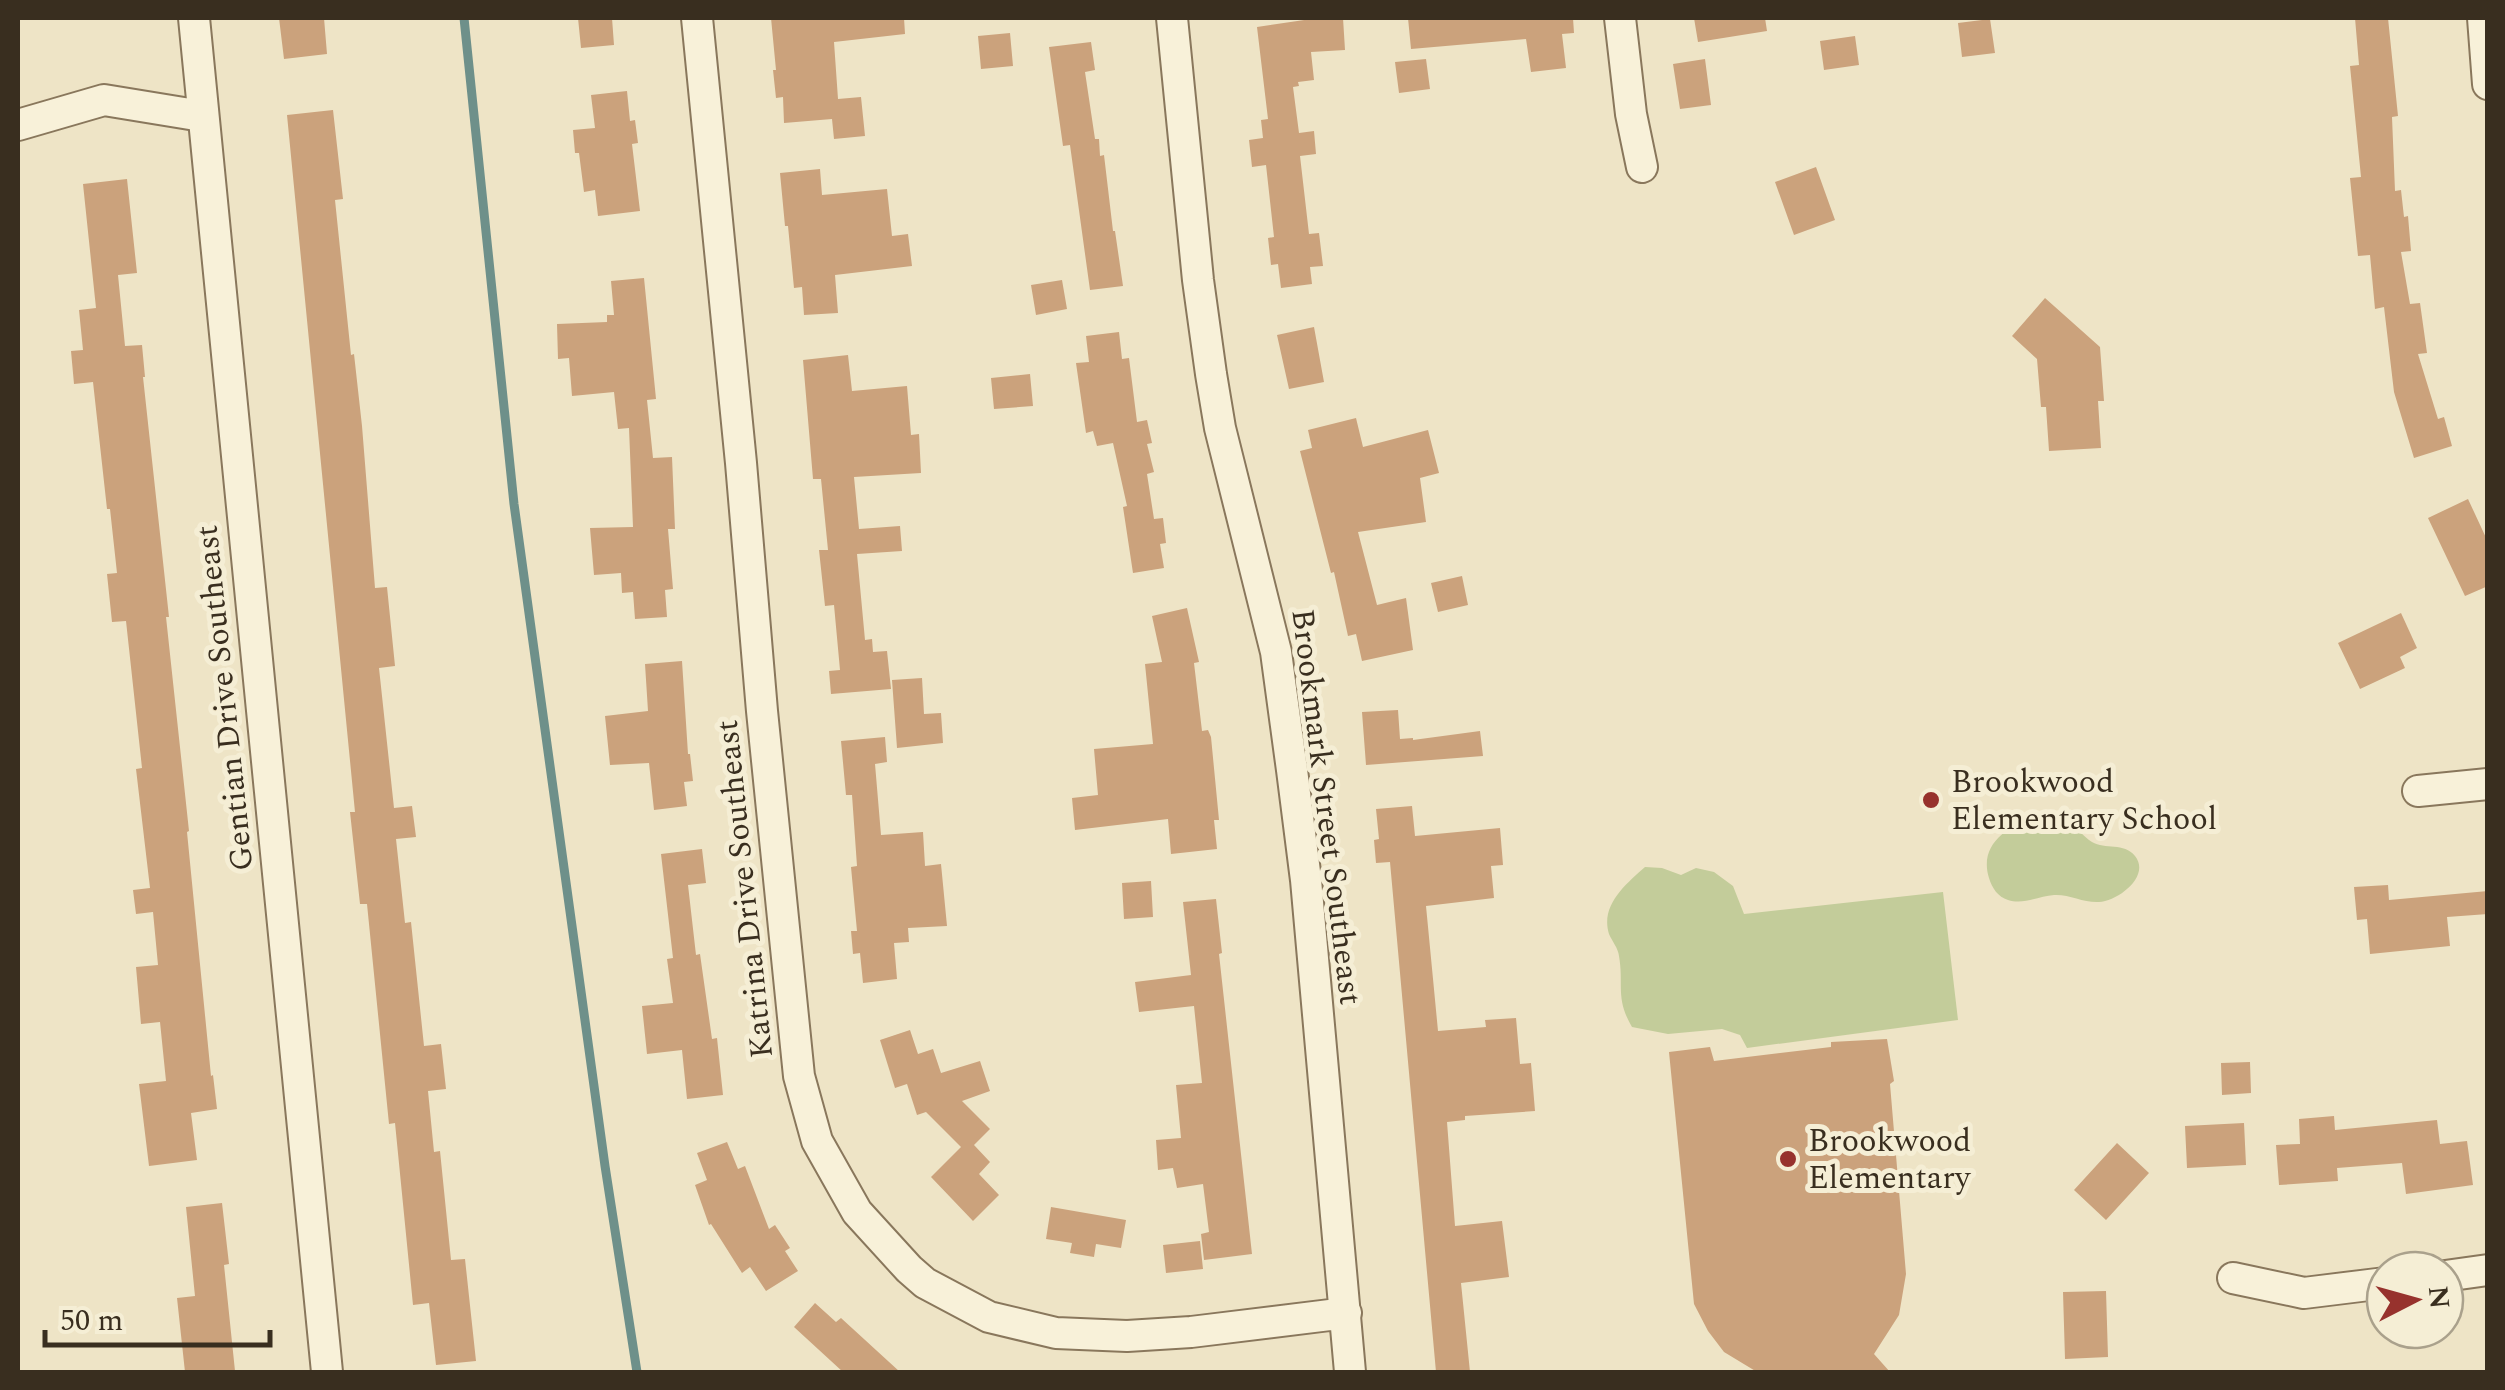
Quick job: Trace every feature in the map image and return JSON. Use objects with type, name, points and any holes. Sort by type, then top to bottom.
[{"type":"street","name":"Gentian Drive Southeast","points":[[194,18],[327,1372]]},
{"type":"street","name":"Katrina Drive Southeast","points":[[697,18],[793,1020],[799,1076],[816,1142],[856,1212],[909,1269],[925,1283],[988,1317],[1056,1332],[1127,1336],[1346,1313]]},
{"type":"street","name":"Brookmark Street Southeast","points":[[1172,18],[1211,374],[1220,428],[1276,652],[1292,770],[1306,880],[1350,1372]]},
{"type":"street","points":[[1620,18],[1630,114],[1642,167]]},
{"type":"street","points":[[2485,27],[2488,84]]},
{"type":"street","points":[[18,125],[104,100],[202,116]]},
{"type":"street","points":[[2418,791],[2488,784]]},
{"type":"street","points":[[2233,1278],[2304,1293],[2365,1285]]},
{"type":"green space","points":[[2048,814],[2067,821],[2092,842],[2131,852],[2139,864],[2136,879],[2107,901],[2054,895],[2026,901],[2004,899],[1990,882],[1987,865],[1994,843],[2024,821]]},
{"type":"green space","points":[[1645,867],[1681,875],[1696,868],[1714,872],[1733,886],[1744,914],[1943,892],[1958,1020],[1747,1048],[1740,1035],[1722,1029],[1668,1034],[1632,1027],[1622,999],[1618,953],[1607,923],[1616,896]]},
{"type":"building","points":[[279,18],[324,18],[327,54],[284,59]]},
{"type":"building","points":[[578,18],[612,18],[614,45],[581,48]]},
{"type":"building","points":[[771,18],[904,18],[905,34],[834,42],[838,99],[861,97],[865,136],[834,139],[832,119],[784,123],[783,97],[776,98]]},
{"type":"building","points":[[1343,18],[1345,50],[1311,52],[1314,80],[1298,82],[1299,86],[1293,87],[1299,133],[1314,131],[1316,154],[1300,156],[1309,234],[1319,233],[1323,266],[1310,267],[1312,284],[1281,288],[1278,264],[1271,265],[1268,238],[1274,237],[1266,165],[1252,167],[1249,140],[1263,138],[1261,120],[1268,119],[1257,27]]},
{"type":"building","points":[[1408,18],[1573,18],[1574,33],[1562,34],[1566,68],[1531,72],[1526,39],[1411,49]]},
{"type":"building","points":[[1694,18],[1765,18],[1767,31],[1698,42]]},
{"type":"building","points":[[2355,18],[2388,18],[2398,116],[2392,117],[2395,191],[2401,190],[2404,217],[2408,216],[2411,251],[2401,252],[2410,304],[2420,303],[2427,353],[2418,354],[2438,419],[2444,417],[2452,446],[2414,458],[2394,392],[2384,307],[2375,309],[2370,255],[2358,256],[2350,178],[2361,177],[2350,66],[2359,65]]},
{"type":"building","points":[[1990,19],[1995,53],[1962,57],[1958,23]]},
{"type":"building","points":[[1010,33],[1013,66],[981,69],[978,36]]},
{"type":"building","points":[[1855,36],[1859,65],[1824,70],[1820,41]]},
{"type":"building","points":[[1091,42],[1095,70],[1085,72],[1095,139],[1099,139],[1100,156],[1104,155],[1123,286],[1090,290],[1070,145],[1063,146],[1049,47]]},
{"type":"building","points":[[1426,59],[1430,89],[1399,93],[1395,62]]},
{"type":"building","points":[[1705,59],[1711,105],[1680,109],[1673,64]]},
{"type":"building","points":[[627,91],[630,121],[635,120],[638,143],[632,144],[640,211],[598,216],[595,190],[584,192],[573,130],[595,128],[591,95]]},
{"type":"building","points":[[333,110],[343,199],[335,200],[362,426],[375,588],[387,587],[395,666],[379,668],[394,808],[412,806],[416,837],[396,839],[405,923],[411,922],[424,1046],[441,1044],[446,1089],[428,1091],[434,1152],[440,1151],[451,1260],[465,1259],[476,1361],[436,1365],[429,1303],[413,1305],[395,1123],[389,1124],[367,904],[360,904],[350,812],[355,812],[287,115]]},
{"type":"building","points":[[1816,167],[1835,220],[1794,235],[1775,182]]},
{"type":"building","points":[[820,169],[822,195],[887,189],[892,236],[908,234],[912,266],[835,275],[838,313],[804,315],[802,287],[794,288],[780,173]]},
{"type":"building","points":[[127,179],[137,273],[118,275],[125,346],[142,345],[217,1109],[191,1113],[197,1160],[149,1166],[139,1084],[166,1081],[160,1022],[141,1024],[136,967],[158,965],[153,912],[136,914],[133,890],[150,888],[136,769],[142,768],[126,621],[112,622],[107,574],[117,573],[93,382],[74,384],[71,351],[83,350],[79,310],[96,308],[83,184]]},
{"type":"building","points":[[644,278],[656,399],[647,400],[653,458],[672,457],[675,529],[668,529],[673,589],[665,590],[667,617],[635,619],[633,592],[622,593],[621,573],[594,575],[590,528],[633,527],[629,428],[618,429],[614,392],[572,396],[569,358],[558,359],[557,324],[607,322],[607,315],[614,315],[611,281]]},
{"type":"building","points":[[1062,280],[1067,309],[1036,315],[1031,285]]},
{"type":"building","points":[[2045,298],[2100,347],[2104,401],[2098,401],[2101,448],[2049,451],[2037,359],[2012,336]]},
{"type":"building","points":[[1314,327],[1324,382],[1289,389],[1277,335]]},
{"type":"building","points":[[1119,332],[1122,359],[1129,358],[1137,422],[1147,420],[1152,443],[1147,444],[1154,472],[1147,474],[1154,519],[1163,518],[1166,543],[1160,544],[1164,568],[1133,573],[1123,507],[1127,506],[1113,443],[1097,446],[1093,431],[1086,433],[1076,363],[1089,362],[1086,336]]},
{"type":"building","points":[[848,355],[852,391],[907,386],[911,435],[919,434],[921,473],[854,477],[859,529],[900,526],[902,551],[857,554],[865,640],[872,639],[873,652],[887,651],[891,689],[831,694],[829,671],[840,670],[834,605],[825,606],[819,550],[828,550],[821,479],[813,479],[803,360]]},
{"type":"building","points":[[1030,374],[1033,406],[994,409],[991,378]]},
{"type":"building","points":[[1356,418],[1363,447],[1428,430],[1439,473],[1420,478],[1426,522],[1358,532],[1377,605],[1406,598],[1413,650],[1362,661],[1356,634],[1348,636],[1300,451],[1312,448],[1308,430]]},
{"type":"building","points":[[2468,499],[2488,542],[2488,586],[2465,596],[2428,518]]},
{"type":"building","points":[[1462,576],[1468,605],[1438,612],[1431,583]]},
{"type":"building","points":[[1187,608],[1199,662],[1194,663],[1202,731],[1208,730],[1211,737],[1219,820],[1214,820],[1217,849],[1171,854],[1168,819],[1075,830],[1072,798],[1098,795],[1094,749],[1153,744],[1145,664],[1162,662],[1152,616]]},
{"type":"building","points":[[2401,613],[2417,648],[2400,657],[2405,668],[2360,689],[2338,643]]},
{"type":"building","points":[[682,661],[693,781],[684,782],[687,806],[654,810],[649,763],[610,765],[605,716],[648,711],[645,664]]},
{"type":"building","points":[[922,678],[924,714],[941,713],[943,743],[897,748],[892,680]]},
{"type":"building","points":[[1398,710],[1400,739],[1480,731],[1483,756],[1366,765],[1362,712]]},
{"type":"building","points":[[885,737],[887,762],[875,764],[881,835],[923,832],[925,866],[941,864],[947,926],[908,928],[909,942],[894,943],[897,979],[863,983],[860,953],[853,954],[851,931],[857,931],[851,867],[857,866],[852,795],[846,795],[841,741]]},
{"type":"building","points":[[1412,806],[1415,836],[1500,828],[1503,865],[1491,866],[1494,898],[1426,906],[1438,1031],[1486,1027],[1485,1020],[1516,1018],[1520,1064],[1531,1063],[1535,1111],[1465,1116],[1465,1120],[1447,1122],[1455,1226],[1502,1221],[1509,1277],[1461,1283],[1470,1372],[1436,1372],[1390,862],[1376,863],[1376,809]]},
{"type":"building","points":[[702,849],[706,883],[688,885],[696,955],[700,954],[712,1039],[717,1038],[723,1095],[687,1099],[682,1050],[647,1054],[642,1006],[673,1003],[667,959],[673,958],[661,854]]},
{"type":"building","points":[[1151,881],[1153,917],[1124,919],[1122,883]]},
{"type":"building","points":[[2388,885],[2389,900],[2488,891],[2488,914],[2447,917],[2450,946],[2370,954],[2367,919],[2357,920],[2354,887]]},
{"type":"building","points":[[1216,899],[1252,1254],[1204,1260],[1201,1234],[1209,1232],[1203,1184],[1177,1188],[1173,1168],[1158,1170],[1156,1140],[1181,1138],[1176,1085],[1202,1083],[1194,1006],[1139,1012],[1135,982],[1191,975],[1183,902]]},
{"type":"building","points":[[910,1030],[918,1054],[933,1049],[941,1073],[980,1061],[990,1091],[962,1101],[990,1129],[974,1145],[990,1162],[979,1174],[999,1195],[973,1221],[931,1177],[961,1147],[926,1112],[917,1115],[907,1084],[895,1088],[880,1040]]},
{"type":"building","name":"Brookwood Elementary","points":[[1887,1039],[1894,1081],[1890,1084],[1906,1274],[1899,1315],[1874,1354],[1890,1372],[1757,1372],[1724,1352],[1694,1304],[1669,1052],[1710,1047],[1714,1061],[1831,1047],[1831,1042]]},
{"type":"building","points":[[2250,1062],[2251,1093],[2222,1095],[2221,1063]]},
{"type":"building","points":[[2334,1116],[2335,1130],[2437,1120],[2440,1144],[2467,1141],[2473,1185],[2406,1194],[2402,1163],[2337,1168],[2338,1181],[2279,1185],[2276,1145],[2300,1144],[2299,1119]]},
{"type":"building","points":[[2244,1123],[2246,1165],[2187,1168],[2185,1126]]},
{"type":"building","points":[[727,1142],[738,1169],[745,1166],[769,1229],[775,1225],[790,1248],[785,1251],[798,1271],[766,1291],[750,1267],[742,1273],[709,1225],[695,1185],[707,1180],[697,1153]]},
{"type":"building","points":[[2117,1143],[2149,1173],[2106,1220],[2074,1190]]},
{"type":"building","points":[[222,1203],[235,1371],[185,1372],[177,1298],[195,1296],[186,1207]]},
{"type":"building","points":[[1051,1207],[1126,1220],[1121,1248],[1096,1244],[1094,1257],[1070,1253],[1072,1243],[1046,1239]]},
{"type":"building","points":[[1200,1241],[1203,1269],[1166,1273],[1163,1245]]},
{"type":"building","points":[[2106,1291],[2108,1357],[2065,1359],[2063,1292]]},
{"type":"building","points":[[815,1303],[836,1322],[841,1318],[900,1372],[843,1372],[794,1327]]},
{"type":"waterway","points":[[464,18],[514,504],[637,1372]]},
{"type":"place","name":"Brookwood Elementary School","points":[[1931,800]]},
{"type":"place","name":"Brookwood Elementary","points":[[1788,1159]]}]
